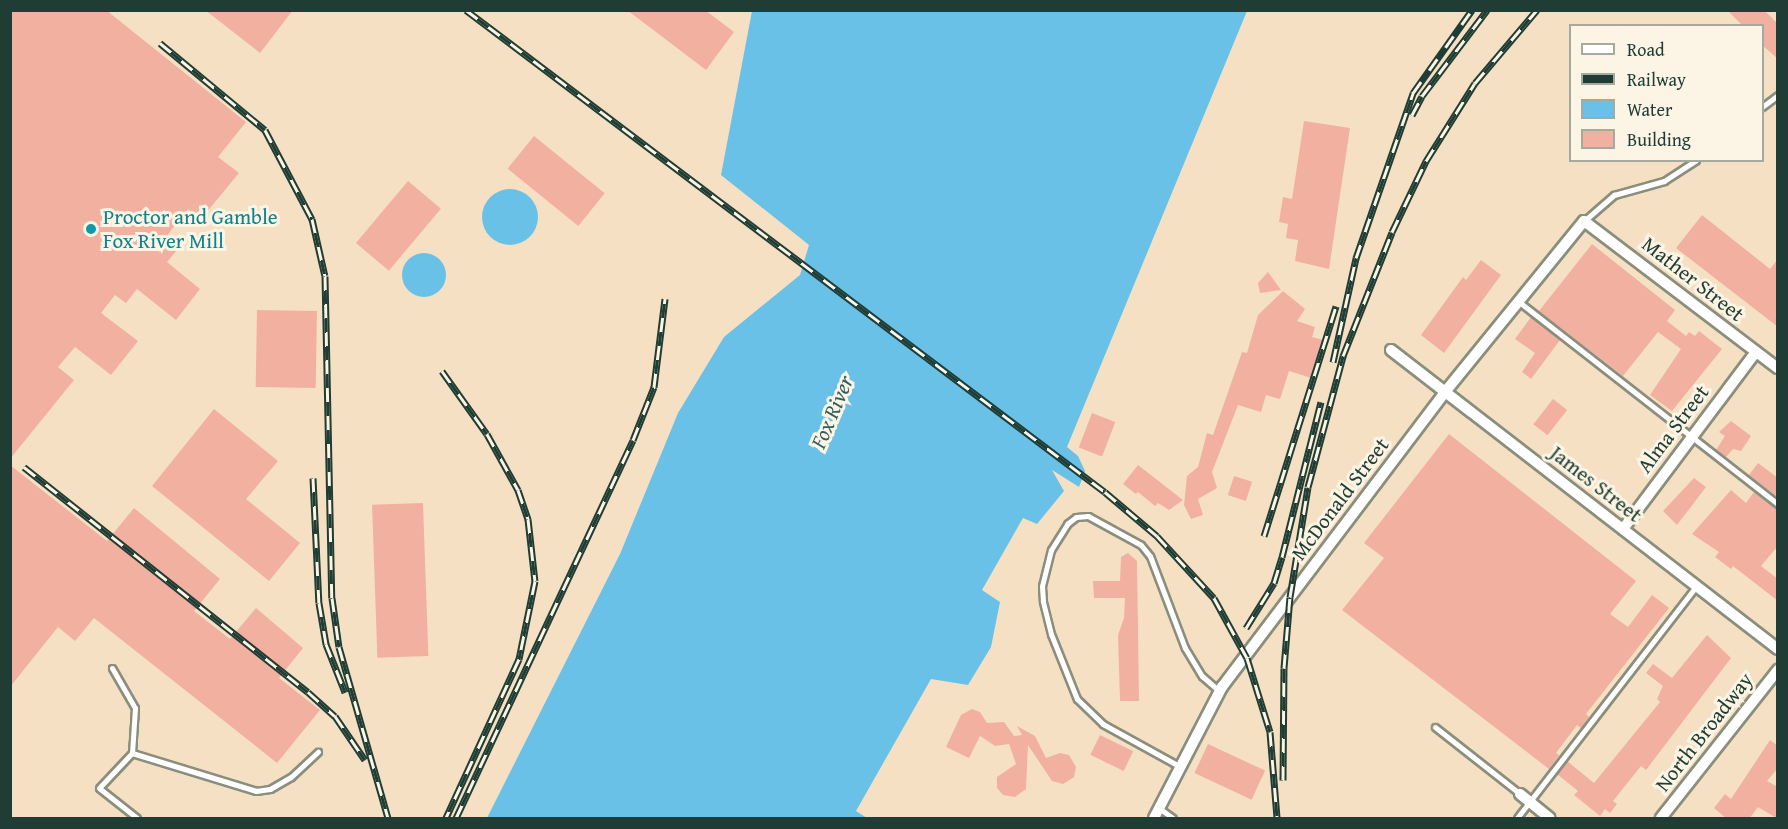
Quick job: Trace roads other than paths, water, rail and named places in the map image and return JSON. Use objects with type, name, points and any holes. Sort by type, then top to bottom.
[{"type":"street","name":"McDonald Street","points":[[1154,819],[1219,691],[1445,392],[1517,300],[1584,221]]},
{"type":"street","name":"Mather Street","points":[[1584,221],[1778,368]]},
{"type":"street","name":"James Street","points":[[1391,350],[1778,649]]},
{"type":"street","name":"Alma Street","points":[[1623,529],[1756,352]]},
{"type":"street","name":"North Broadway","points":[[1661,819],[1778,670]]},
{"type":"street","points":[[1520,794],[1550,819]]},
{"type":"lane","points":[[1764,106],[1778,95]]},
{"type":"lane","points":[[1584,221],[1614,195],[1664,180],[1693,162]]},
{"type":"lane","points":[[1517,300],[1778,504]]},
{"type":"lane","points":[[1179,766],[1103,724],[1077,699],[1048,626],[1042,586],[1051,550],[1067,524],[1076,517],[1088,516],[1141,545],[1150,556],[1185,648],[1202,676],[1219,691]]},
{"type":"lane","points":[[1516,819],[1696,586]]},
{"type":"lane","points":[[112,668],[135,708],[132,753],[99,788],[137,819]]},
{"type":"lane","points":[[1435,727],[1520,794]]},
{"type":"lane","points":[[132,753],[256,791],[270,789],[291,777],[318,752]]},
{"type":"lane","points":[[1159,808],[1173,819]]},
{"type":"water","name":"Fox River","points":[[752,11],[1247,11],[1067,447],[1078,456],[1085,471],[1079,487],[1052,470],[1064,491],[1037,524],[1023,518],[982,590],[1000,602],[991,647],[968,685],[931,679],[856,811],[867,818],[487,818],[620,554],[678,413],[724,337],[800,275],[809,245],[721,175]]},
{"type":"water","points":[[510,189],[521,191],[530,197],[536,206],[538,217],[536,228],[530,237],[521,243],[510,245],[499,243],[490,237],[484,228],[482,217],[484,206],[490,197],[499,191]]},
{"type":"water","points":[[424,253],[439,260],[446,275],[439,290],[424,297],[409,290],[402,275],[409,260]]},
{"type":"railway","points":[[466,10],[1105,492],[1157,536],[1214,598],[1247,658],[1270,732],[1277,818]]},
{"type":"railway","points":[[1333,362],[1356,258],[1413,93],[1472,10]]},
{"type":"railway","points":[[1412,115],[1422,96],[1487,10]]},
{"type":"railway","points":[[1283,780],[1284,668],[1290,597],[1308,487],[1343,356],[1392,232],[1426,161],[1475,83],[1537,10]]},
{"type":"railway","points":[[160,43],[265,130],[312,219],[325,276],[332,598],[339,647],[388,818]]},
{"type":"railway","points":[[456,818],[633,440],[654,387],[665,299]]},
{"type":"railway","points":[[1264,536],[1336,306]]},
{"type":"railway","points":[[442,371],[487,434],[518,490],[528,519],[535,581],[519,659],[446,818]]},
{"type":"railway","points":[[1246,628],[1274,583],[1321,402]]},
{"type":"railway","points":[[24,467],[308,692],[335,716],[365,760]]},
{"type":"railway","points":[[313,478],[319,603],[326,644],[345,692]]},
{"type":"place","name":"Proctor and Gamble Fox River Mill","points":[[91,229]]}]
